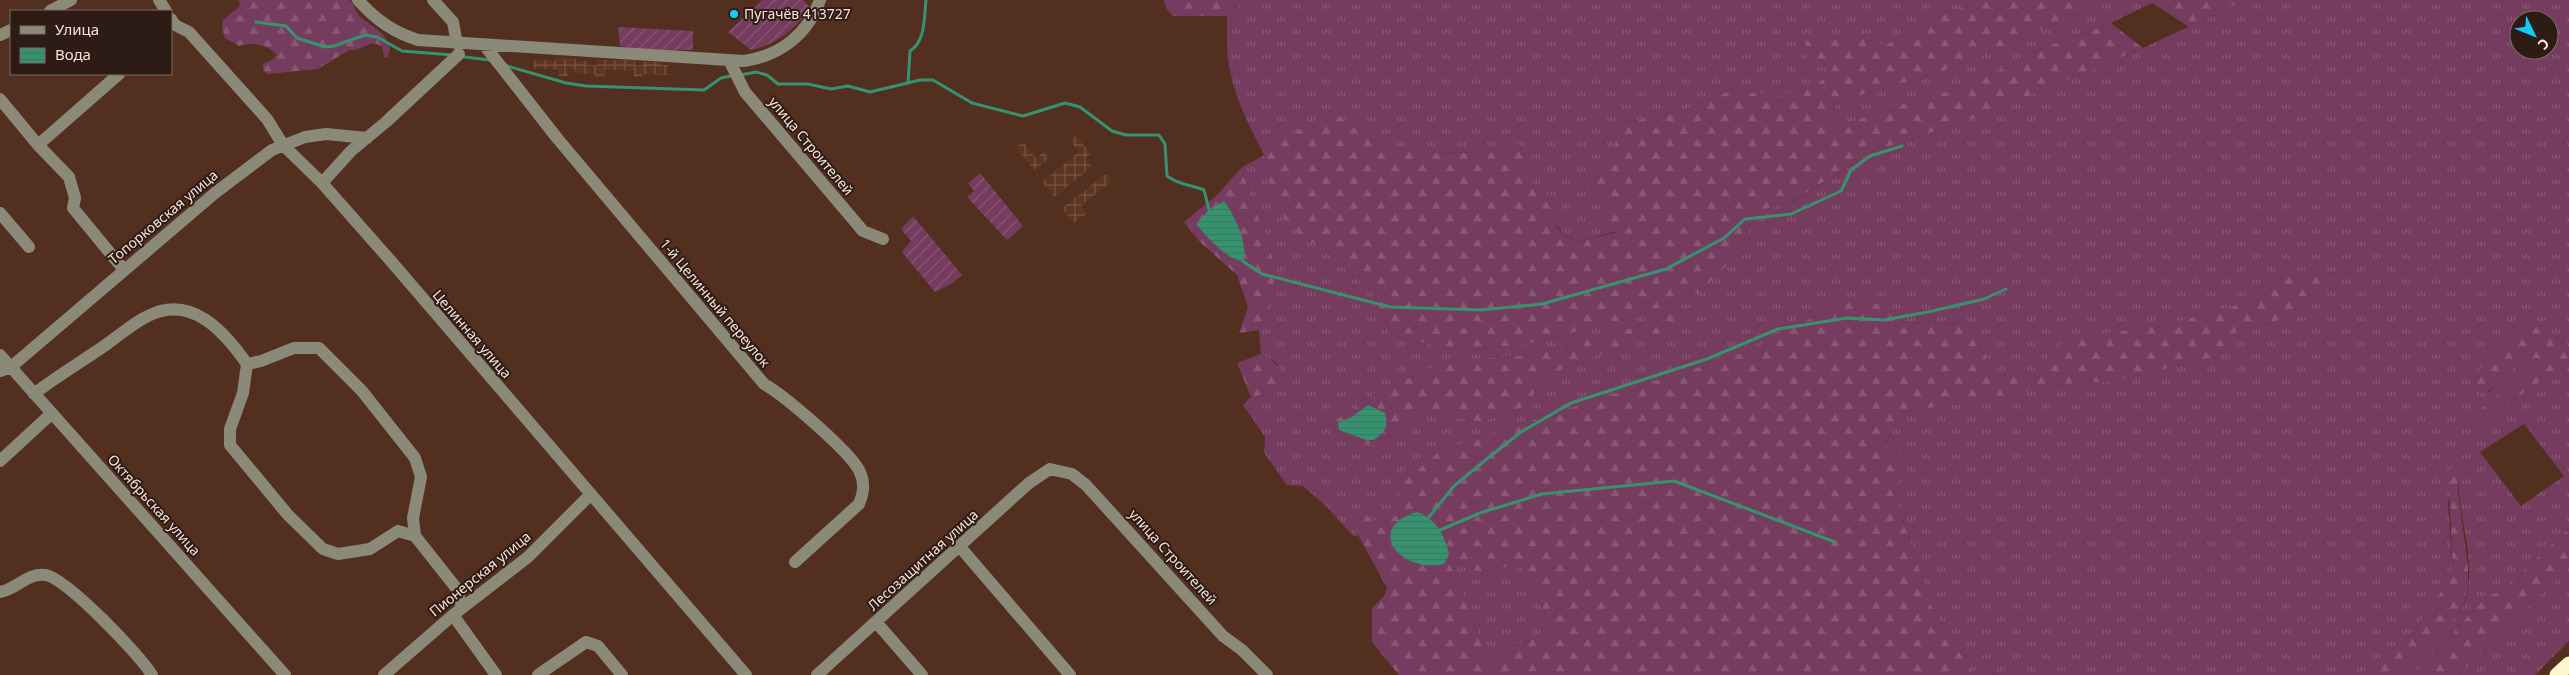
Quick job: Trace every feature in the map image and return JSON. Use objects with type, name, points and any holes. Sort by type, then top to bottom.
[{"type":"highway","points":[[2557,675],[2569,664]]},
{"type":"street","points":[[52,10],[71,0]]},
{"type":"street","points":[[358,0],[382,24],[399,34],[458,49],[486,46],[729,60],[760,59],[781,50],[814,17],[820,0]]},
{"type":"street","points":[[433,0],[453,22],[458,49]]},
{"type":"street","name":"Целинная улица","points":[[172,24],[189,32],[267,118],[284,145],[322,183],[746,675]]},
{"type":"street","name":"1-й Целинный переулок","points":[[486,46],[557,138],[764,384],[778,392],[827,435],[858,469],[864,484],[859,504],[795,562]]},
{"type":"street","points":[[322,183],[351,151],[367,138],[458,49]]},
{"type":"street","name":"улица Строителей","points":[[729,60],[745,92],[858,225],[872,236],[883,239]]},
{"type":"street","points":[[38,145],[118,75]]},
{"type":"street","points":[[0,99],[38,145],[69,177],[75,198],[73,208],[124,270]]},
{"type":"street","name":"Топорковская улица","points":[[6,369],[256,160],[284,145],[305,137],[326,134],[367,138]]},
{"type":"street","points":[[0,213],[29,247]]},
{"type":"street","points":[[34,394],[147,316],[170,308],[183,309],[200,316],[229,338],[247,364],[243,393],[230,430],[230,445],[288,515],[323,549],[338,554],[370,549],[398,531],[415,536]]},
{"type":"street","points":[[247,364],[261,361],[294,348],[319,348],[362,391],[415,458],[421,477],[413,518],[415,536],[457,589],[457,612],[496,675]]},
{"type":"street","name":"Октябрьская улица","points":[[0,355],[6,369],[34,394],[285,675]]},
{"type":"street","points":[[0,460],[52,414]]},
{"type":"street","name":"улица Строителей","points":[[1050,469],[1072,474],[1086,485],[1223,636],[1242,650],[1267,675]]},
{"type":"street","name":"Лесозащитная улица","points":[[817,675],[1029,483],[1050,469]]},
{"type":"street","name":"Пионерская улица","points":[[384,675],[457,612],[528,557],[591,494]]},
{"type":"street","points":[[960,547],[1070,675]]},
{"type":"street","points":[[0,592],[18,585],[32,575],[46,576],[64,584],[86,602],[152,675]]},
{"type":"street","points":[[876,622],[922,675]]},
{"type":"street","points":[[538,675],[586,642],[598,646],[622,675]]},
{"type":"shaded area","points":[[555,58],[587,61],[588,65],[597,65],[597,60],[635,60],[635,65],[643,65],[643,62],[662,62],[662,65],[668,65],[668,75],[643,74],[642,77],[634,77],[634,71],[605,70],[604,77],[595,77],[595,74],[575,73],[575,69],[568,69],[568,76],[559,76],[559,70],[533,68],[534,60],[555,61]]},
{"type":"shaded area","points":[[1076,135],[1091,154],[1085,159],[1092,167],[1054,197],[1042,182],[1079,152],[1070,140]]},
{"type":"shaded area","points":[[1023,142],[1036,158],[1044,152],[1049,159],[1034,170],[1016,147]]},
{"type":"shaded area","points":[[1106,174],[1112,181],[1081,206],[1086,214],[1074,223],[1062,208]]},
{"type":"green space","points":[[239,0],[350,0],[357,13],[386,38],[390,50],[387,58],[384,57],[382,46],[373,43],[356,50],[349,50],[318,69],[268,74],[263,70],[263,64],[272,60],[277,55],[273,51],[260,45],[249,44],[239,46],[225,38],[222,28],[223,20],[240,6]]},
{"type":"green space","points":[[763,0],[803,0],[811,8],[785,35],[760,48],[751,50],[728,32]]},
{"type":"green space","points":[[1164,0],[1247,0],[1227,16],[1173,16],[1166,8]]},
{"type":"green space","points":[[1247,0],[1979,0],[1926,22],[1886,45],[1852,36],[1833,69],[1815,86],[1780,96],[1731,90],[1685,110],[1620,124],[1614,148],[1582,189],[1611,196],[1617,231],[1575,243],[1555,225],[1536,192],[1520,145],[1485,152],[1427,153],[1381,144],[1339,116],[1301,236],[1327,251],[1373,293],[1390,333],[1447,349],[1523,345],[1630,318],[1700,292],[1747,235],[1750,213],[1793,202],[1869,153],[1978,117],[2143,48],[2245,0],[2569,0],[2569,348],[2535,320],[2493,349],[2475,381],[2489,392],[2524,361],[2538,357],[2532,367],[2479,410],[2474,421],[2475,431],[2510,402],[2569,362],[2569,528],[2501,593],[2488,595],[2455,630],[2453,637],[2414,675],[2397,675],[2461,611],[2468,591],[2468,558],[2459,490],[2459,474],[2448,502],[2453,574],[2413,633],[2361,675],[1998,675],[1972,671],[1931,606],[1892,486],[1904,477],[1901,458],[1886,444],[1901,413],[2050,387],[2118,380],[2219,356],[2228,340],[2238,330],[2297,316],[2339,272],[2273,278],[2254,294],[2232,307],[2161,326],[2053,347],[2044,369],[1997,377],[1968,324],[1896,322],[1840,302],[1755,349],[1402,510],[1382,526],[1351,522],[1358,536],[1353,536],[1327,507],[1303,486],[1287,485],[1264,453],[1265,437],[1243,405],[1251,397],[1287,389],[1277,363],[1261,354],[1259,330],[1274,295],[1274,262],[1241,168],[1264,155],[1237,96],[1229,68],[1227,16]],"holes":[[[1687,308],[1589,358],[1542,378],[1528,405],[1479,423],[1434,411],[1406,418],[1401,431],[1386,437],[1377,444],[1364,445],[1335,433],[1333,420],[1348,415],[1363,399],[1445,362],[1525,355],[1634,327]],[[2524,424],[2564,476],[2521,506],[2480,452]]]},
{"type":"green space","points":[[1979,0],[2077,0],[2087,10],[1946,70],[1838,102],[1829,121],[1834,129],[1888,108],[1946,92],[2002,69],[2045,47],[2111,23],[2143,48],[1978,117],[1869,153],[1792,202],[1750,213],[1747,235],[1730,262],[1700,292],[1630,318],[1523,345],[1482,348],[1447,349],[1390,333],[1373,293],[1327,251],[1301,236],[1277,210],[1264,155],[1285,134],[1339,116],[1381,144],[1427,153],[1485,152],[1520,145],[1536,192],[1560,197],[1555,226],[1575,243],[1617,232],[1603,213],[1611,196],[1581,189],[1614,148],[1620,124],[1685,110],[1731,90],[1780,96],[1815,86],[1833,69],[1807,58],[1805,41],[1852,36],[1886,45],[1926,22]]},
{"type":"green space","points":[[2077,0],[2158,0],[2111,23],[2045,47],[2002,69],[1946,92],[1888,108],[1834,129],[1829,121],[1838,102],[1946,70],[2087,10]]},
{"type":"green space","points":[[2158,0],[2245,0],[2189,27],[2152,3]]},
{"type":"green space","points":[[618,27],[693,31],[693,50],[643,50],[620,46]]},
{"type":"green space","points":[[1241,168],[1274,262],[1274,295],[1259,330],[1239,333],[1248,307],[1237,275],[1199,241],[1184,222],[1216,196]]},
{"type":"green space","points":[[980,173],[1023,226],[1007,240],[967,197],[974,191],[968,183]]},
{"type":"green space","points":[[913,216],[962,275],[951,284],[935,292],[902,252],[911,241],[901,229]]},
{"type":"green space","points":[[2340,272],[2297,316],[2238,330],[2228,340],[2219,356],[2118,380],[2050,387],[1901,413],[1886,444],[1901,458],[1904,477],[1892,486],[1931,606],[1972,671],[1998,675],[1399,675],[1372,642],[1372,608],[1384,596],[1387,588],[1351,522],[1363,513],[1382,526],[1402,510],[1396,488],[1441,450],[1755,349],[1840,302],[1885,304],[1897,322],[1968,324],[1997,377],[2044,369],[2053,347],[2084,336],[2161,326],[2232,307],[2254,294],[2273,278]],"holes":[[[1461,562],[1480,573],[1520,564],[1556,635],[1523,642],[1509,649],[1497,662],[1486,662],[1484,646],[1450,565]]]},
{"type":"green space","points":[[1687,308],[1694,308],[1687,323],[1589,358],[1542,378],[1528,405],[1479,423],[1434,411],[1406,418],[1401,431],[1386,437],[1377,444],[1364,445],[1335,433],[1333,420],[1348,415],[1363,399],[1445,362],[1525,355],[1634,327]]},
{"type":"green space","points":[[2535,320],[2569,348],[2569,362],[2510,402],[2475,432],[2474,421],[2479,410],[2532,367],[2538,358],[2529,359],[2522,363],[2488,391],[2480,393],[2474,381],[2493,349]]},
{"type":"green space","points":[[1261,354],[1271,360],[1282,372],[1287,389],[1251,397],[1237,363]]},
{"type":"green space","points":[[2460,463],[2458,492],[2468,566],[2468,585],[2463,608],[2428,646],[2397,675],[2361,675],[2413,633],[2453,574],[2448,471]]},
{"type":"green space","points":[[2569,528],[2569,567],[2459,675],[2414,675],[2453,637],[2455,630],[2488,595],[2501,592]]},
{"type":"green space","points":[[1461,562],[1480,573],[1520,564],[1556,635],[1523,642],[1509,649],[1497,662],[1486,663],[1484,646],[1449,565]]},
{"type":"green space","points":[[2569,567],[2569,641],[2535,675],[2459,675]]},
{"type":"water","points":[[1224,201],[1240,230],[1244,246],[1244,262],[1224,253],[1196,224],[1209,210]]},
{"type":"water","points":[[1368,405],[1385,413],[1387,422],[1378,437],[1374,440],[1366,440],[1339,430],[1338,422],[1350,418]]},
{"type":"water","points":[[1417,512],[1430,519],[1439,529],[1449,555],[1444,564],[1428,565],[1413,562],[1402,556],[1394,547],[1390,538],[1393,528],[1401,519]]},
{"type":"waterway","points":[[908,83],[910,51],[915,47],[922,35],[926,0]]},
{"type":"waterway","points":[[256,22],[286,26],[297,38],[325,47],[334,46],[365,35],[377,37],[402,51],[452,55]]},
{"type":"waterway","points":[[465,57],[489,60]]},
{"type":"waterway","points":[[507,66],[566,83],[586,86],[704,90],[721,78],[731,76]]},
{"type":"waterway","points":[[740,75],[756,72],[767,75],[778,84],[808,84],[831,89],[848,86],[870,92],[920,80],[933,80],[972,103],[1023,116],[1065,103],[1080,107],[1112,131],[1126,135],[1159,135],[1165,144],[1167,176],[1181,183],[1204,190],[1209,210]]},
{"type":"waterway","points":[[1244,262],[1262,274],[1390,307],[1481,310],[1542,304],[1666,269],[1724,238],[1745,219],[1791,214],[1841,191],[1851,170],[1870,156],[1902,146]]},
{"type":"waterway","points":[[1429,517],[1454,486],[1488,458],[1521,432],[1571,403],[1707,359],[1778,329],[1847,318],[1884,320],[1984,299],[2006,289]]},
{"type":"waterway","points":[[1440,530],[1480,513],[1542,494],[1674,481],[1835,542]]},
{"type":"place","name":"Пугачёв 413727","points":[[734,14]]}]
